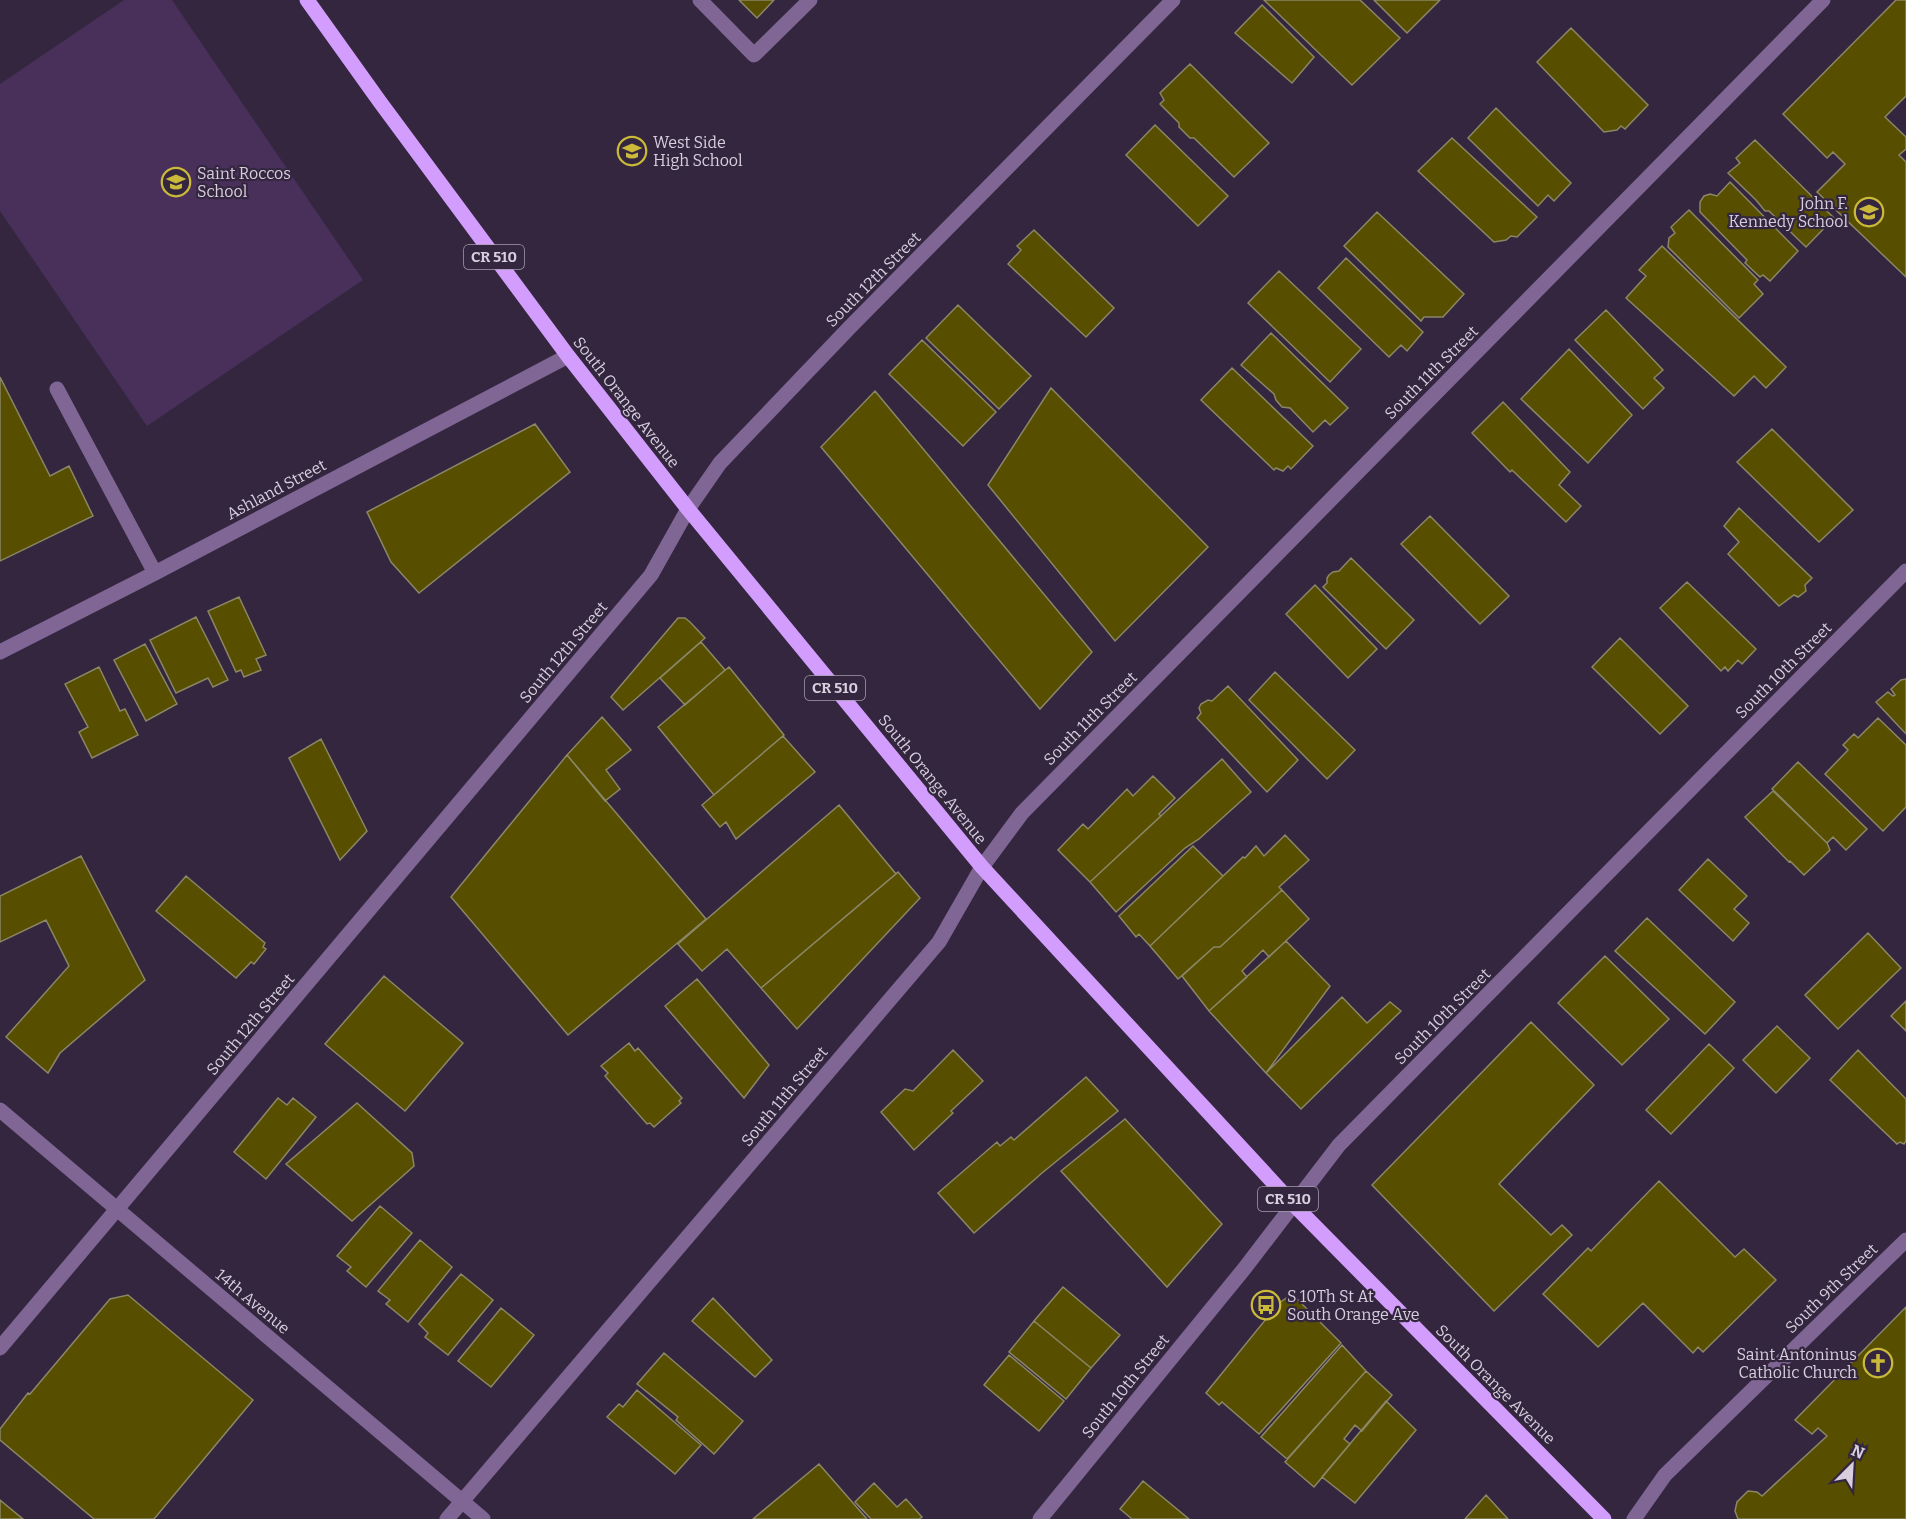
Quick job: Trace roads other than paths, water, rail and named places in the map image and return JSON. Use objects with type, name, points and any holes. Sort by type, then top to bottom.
[{"type":"main road","name":"South Orange Avenue","points":[[307,0],[568,356],[688,509],[982,867],[1293,1205],[1604,1519]]},
{"type":"street","points":[[700,0],[754,56],[810,0]]},
{"type":"street","name":"South 12th Street","points":[[0,1348],[651,575],[688,509],[720,463],[851,326],[1173,0]]},
{"type":"street","name":"South 11th Street","points":[[447,1519],[939,942],[982,867],[1022,813],[1823,0]]},
{"type":"street","name":"Ashland Street","points":[[0,652],[568,356]]},
{"type":"street","points":[[57,389],[155,573]]},
{"type":"street","name":"South 10th Street","points":[[1040,1519],[1236,1279],[1339,1145],[1906,571]]},
{"type":"street","name":"14th Avenue","points":[[0,1110],[483,1519]]},
{"type":"street","name":"South 9th Street","points":[[1634,1519],[1665,1475],[1904,1245]]},
{"type":"place","name":"West Side High School","points":[[632,151]]},
{"type":"place","name":"Saint Roccos School","points":[[176,182]]},
{"type":"place","name":"John F. Kennedy School","points":[[1869,212]]},
{"type":"place","name":"S 10Th St At South Orange Ave","points":[[1266,1305]]},
{"type":"place","name":"Saint Antoninus Catholic Church","points":[[1878,1363]]}]
